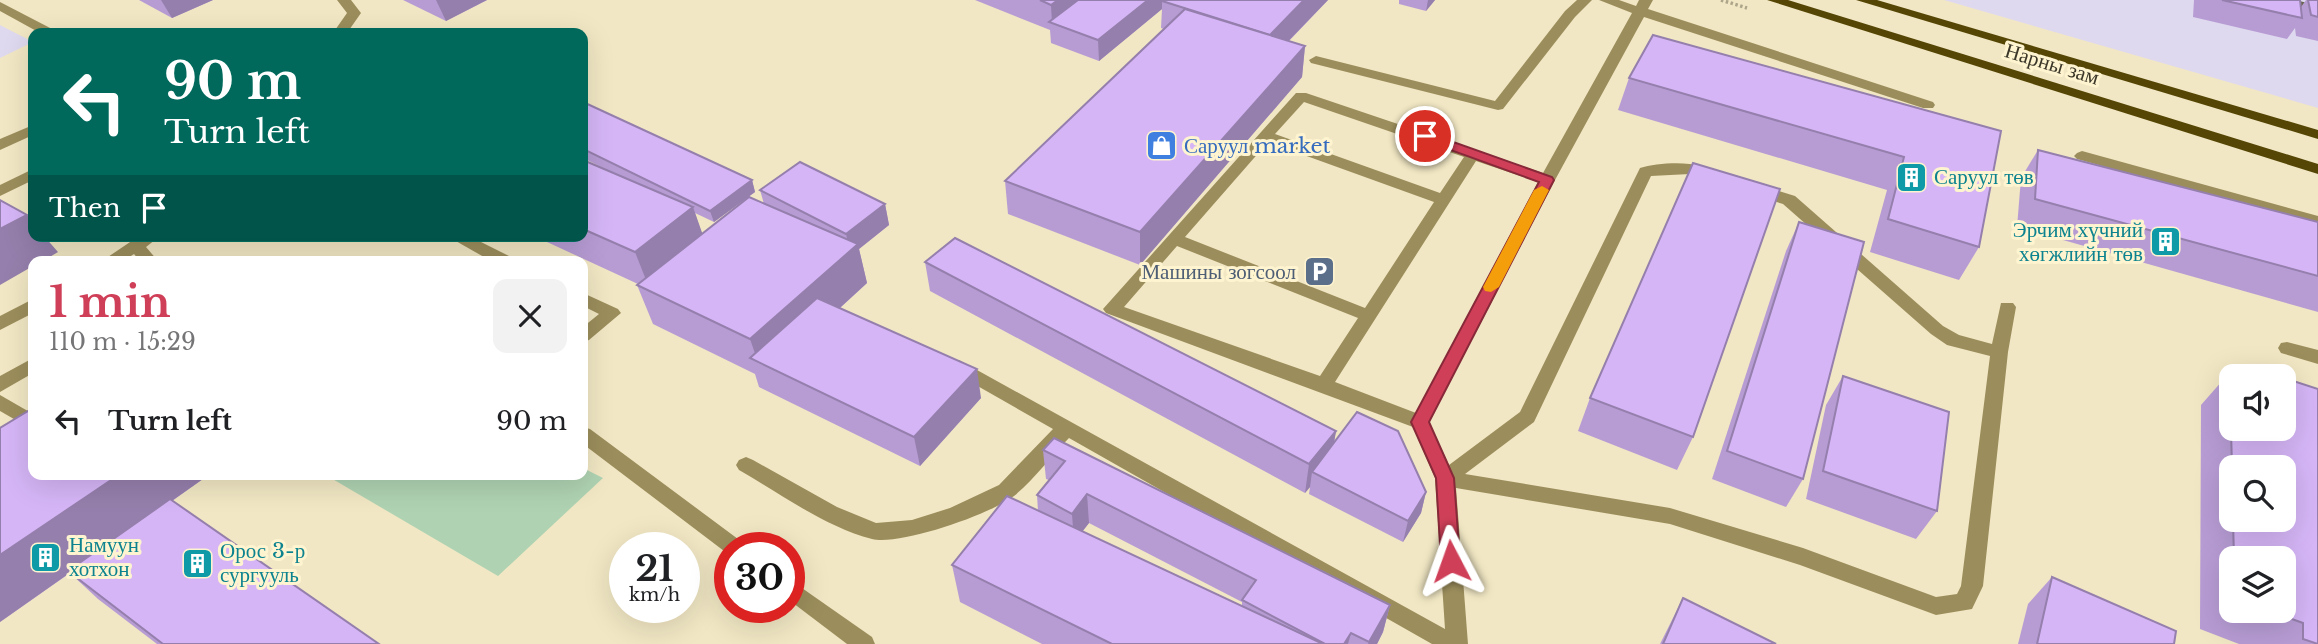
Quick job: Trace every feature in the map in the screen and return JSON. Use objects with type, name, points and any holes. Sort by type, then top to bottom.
[{"type":"main road","name":"Нарны зам","points":[[1774,0],[2318,169]]},
{"type":"main road","name":"Нарны зам","points":[[1863,0],[2318,135]]},
{"type":"street","points":[[344,0],[354,13],[344,28]]},
{"type":"street","points":[[1316,60],[1498,107],[1570,14],[1586,0]]},
{"type":"street","points":[[1606,0],[1644,5],[1928,105]]},
{"type":"street","points":[[1420,422],[1547,180],[1644,5]]},
{"type":"street","points":[[0,6],[40,28]]},
{"type":"street","points":[[1454,644],[1445,478],[1420,422],[1112,309],[1301,96],[1547,180]]},
{"type":"street","points":[[0,145],[28,131]]},
{"type":"street","points":[[1265,136],[1444,200]]},
{"type":"street","points":[[1325,385],[1474,153]]},
{"type":"street","points":[[2082,156],[2318,221]]},
{"type":"street","points":[[1445,478],[1527,417],[1645,171],[1691,169],[1789,200],[1937,330],[1953,340],[1998,352]]},
{"type":"street","points":[[0,191],[28,177]]},
{"type":"street","points":[[1174,239],[1369,316]]},
{"type":"street","points":[[118,256],[142,242]]},
{"type":"street","points":[[467,242],[495,256]]},
{"type":"street","points":[[135,246],[145,256]]},
{"type":"street","points":[[588,302],[611,313],[588,332]]},
{"type":"street","points":[[1445,478],[1670,516],[1803,557],[1936,606],[1964,602],[1972,586],[1998,352],[2007,307]]},
{"type":"street","points":[[0,324],[28,308]]},
{"type":"street","points":[[2287,348],[2318,357]]},
{"type":"street","points":[[946,360],[1454,644]]},
{"type":"street","points":[[0,385],[28,368]]},
{"type":"street","points":[[0,402],[28,420]]},
{"type":"street","points":[[746,465],[830,513],[875,532],[912,528],[956,515],[1006,491],[1066,428]]},
{"type":"street","points":[[588,438],[714,532]]},
{"type":"street","points":[[805,600],[864,644]]},
{"type":"shaded area","points":[[1944,0],[2318,0],[2318,108]]},
{"type":"shaded area","points":[[0,25],[28,39],[28,44],[0,58]]},
{"type":"green space","points":[[588,470],[603,478],[498,576],[334,480],[588,480]]},
{"type":"building","points":[[1040,0],[1058,0],[1051,5]]},
{"type":"building","points":[[1078,0],[1148,0],[1098,40],[1049,22]]},
{"type":"building","points":[[1163,0],[1304,0],[1270,35]]},
{"type":"building","points":[[2222,0],[2300,0],[2302,18]]},
{"type":"building","points":[[2308,0],[2318,0],[2318,17],[2311,15]]},
{"type":"building","name":"Саруул market","points":[[1185,9],[1305,46],[1140,232],[1005,181]]},
{"type":"building","points":[[1653,35],[2001,131],[1979,247],[1888,219],[1904,157],[1629,78]]},
{"type":"building","points":[[588,104],[752,180],[710,211],[588,151]]},
{"type":"building","points":[[2038,150],[2318,222],[2318,276],[2035,199]]},
{"type":"building","points":[[588,162],[693,207],[635,252],[588,231]]},
{"type":"building","points":[[800,162],[885,204],[846,234],[760,190]]},
{"type":"building","points":[[1693,163],[1780,189],[1693,437],[1590,398]]},
{"type":"building","points":[[749,197],[858,244],[750,339],[637,285]]},
{"type":"building","points":[[0,200],[27,215],[0,229]]},
{"type":"building","points":[[1799,222],[1864,242],[1803,479],[1727,451]]},
{"type":"building","points":[[955,238],[1336,431],[1309,464],[925,262]]},
{"type":"building","points":[[817,298],[977,369],[914,437],[750,358]]},
{"type":"building","points":[[1843,376],[1949,412],[1937,511],[1823,471]]},
{"type":"building","points":[[2296,382],[2318,389],[2318,644],[2303,639],[2303,623],[2296,620],[2296,546],[2234,546],[2233,532],[2296,532],[2296,455],[2232,455],[2231,441],[2296,441]]},
{"type":"building","points":[[28,411],[28,480],[111,480],[0,555],[0,428]]},
{"type":"building","points":[[1357,412],[1398,431],[1426,492],[1408,521],[1312,472]]},
{"type":"building","points":[[1054,438],[1390,605],[1369,642],[1351,633],[1344,644],[1325,644],[1242,600],[1256,580],[1087,494],[1072,514],[1037,495],[1065,461],[1043,450]]},
{"type":"building","points":[[1007,496],[1323,644],[1112,644],[952,565]]},
{"type":"building","name":"Орос 3-р сургууль","points":[[170,499],[379,644],[163,644],[68,571]]},
{"type":"building","points":[[2052,577],[2176,631],[2174,644],[2037,644]]},
{"type":"building","points":[[1683,598],[1776,644],[1663,644]]},
{"type":"railway","points":[[2280,0],[2318,9]]},
{"type":"slow traffic","points":[[1491,287],[1542,190]]},
{"type":"place","name":"Саруул market","points":[[1161,146]]},
{"type":"place","name":"Саруул төв","points":[[1911,177]]},
{"type":"place","name":"Эрчим хүчний хөгжлийн төв","points":[[2166,242]]},
{"type":"place","name":"Машины зогсоол","points":[[1319,272]]},
{"type":"place","name":"Намуун хотхон","points":[[46,557]]},
{"type":"place","name":"Орос 3-р сургууль","points":[[197,563]]},
{"type":"route","points":[[1425,136],[1547,180],[1420,422],[1445,478],[1451,561]]}]
